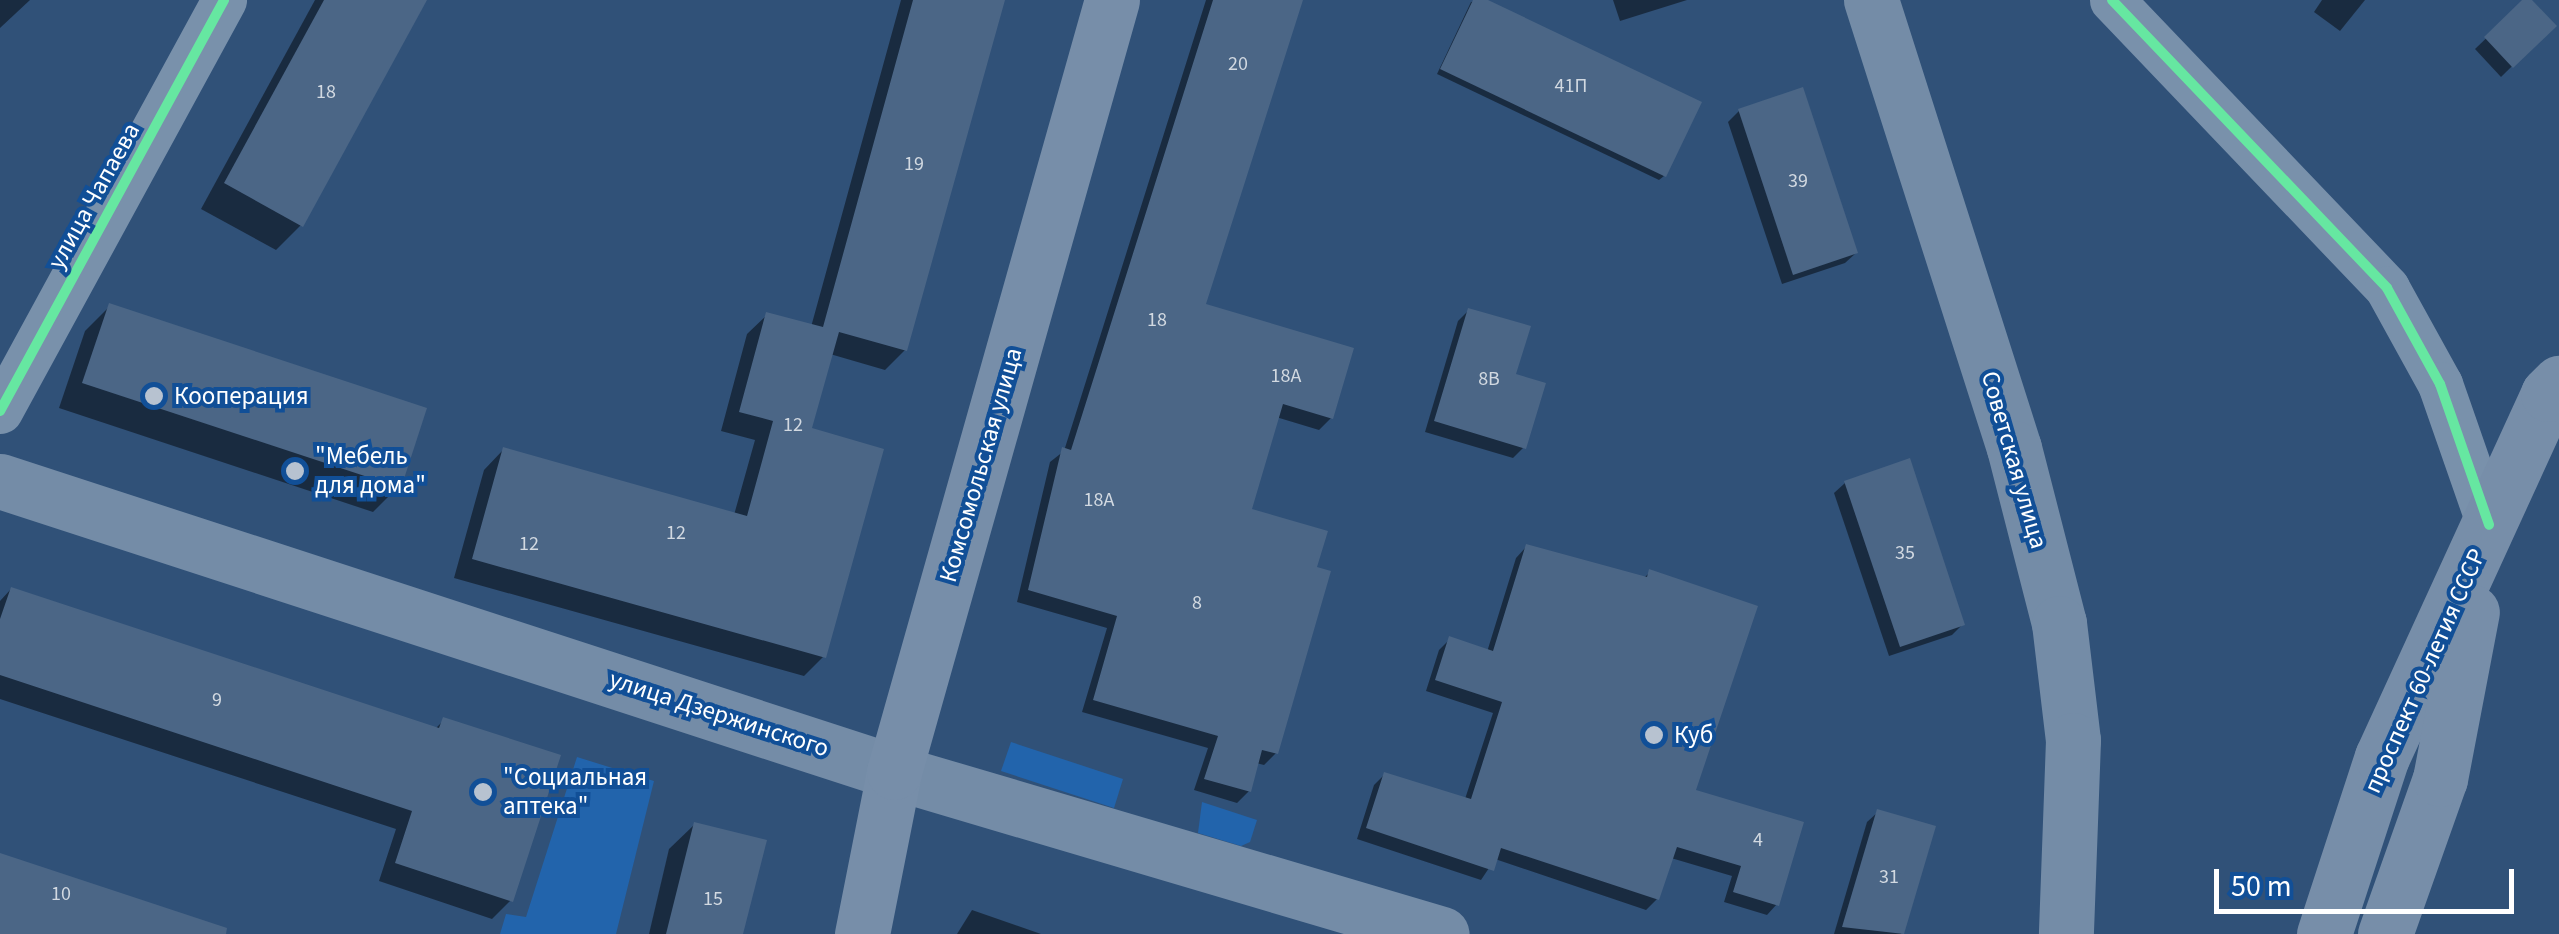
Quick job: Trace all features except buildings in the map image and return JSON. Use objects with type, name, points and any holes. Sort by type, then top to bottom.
[{"type":"main road","name":"Комсомольская улица","points":[[862,934],[894,772],[1112,0]]},
{"type":"main road","name":"Советская улица","points":[[1871,0],[2014,448],[2059,623],[2073,740],[2066,934]]},
{"type":"main road","points":[[2489,525],[2559,383]]},
{"type":"main road","name":"улица Дзержинского","points":[[0,481],[894,772],[1442,934]]},
{"type":"main road","name":"проспект 60-летия СССР","points":[[2324,934],[2382,757],[2489,525]]},
{"type":"main road","name":"проспект 60-летия СССР","points":[[2386,934],[2440,778],[2489,525]]},
{"type":"street","name":"улица Чапаева","points":[[0,411],[224,0]]},
{"type":"street","points":[[2112,0],[2387,288],[2440,384],[2489,525]]},
{"type":"shaded area","points":[[1011,742],[1123,779],[1114,808],[1001,771]]},
{"type":"shaded area","points":[[577,757],[654,781],[616,934],[500,934],[506,914],[526,917]]},
{"type":"shaded area","points":[[1202,802],[1257,820],[1250,842],[1241,846],[1198,833]]},
{"type":"cycle path","points":[[0,411],[224,0]]},
{"type":"cycle path","points":[[2112,0],[2387,288],[2440,384],[2489,525]]},
{"type":"place","name":"Кооперация","points":[[154,396]]},
{"type":"place","name":"\"Мебель для дома\"","points":[[295,471]]},
{"type":"place","name":"Куб","points":[[1654,735]]},
{"type":"place","name":"\"Социальная аптека\"","points":[[483,792]]}]
